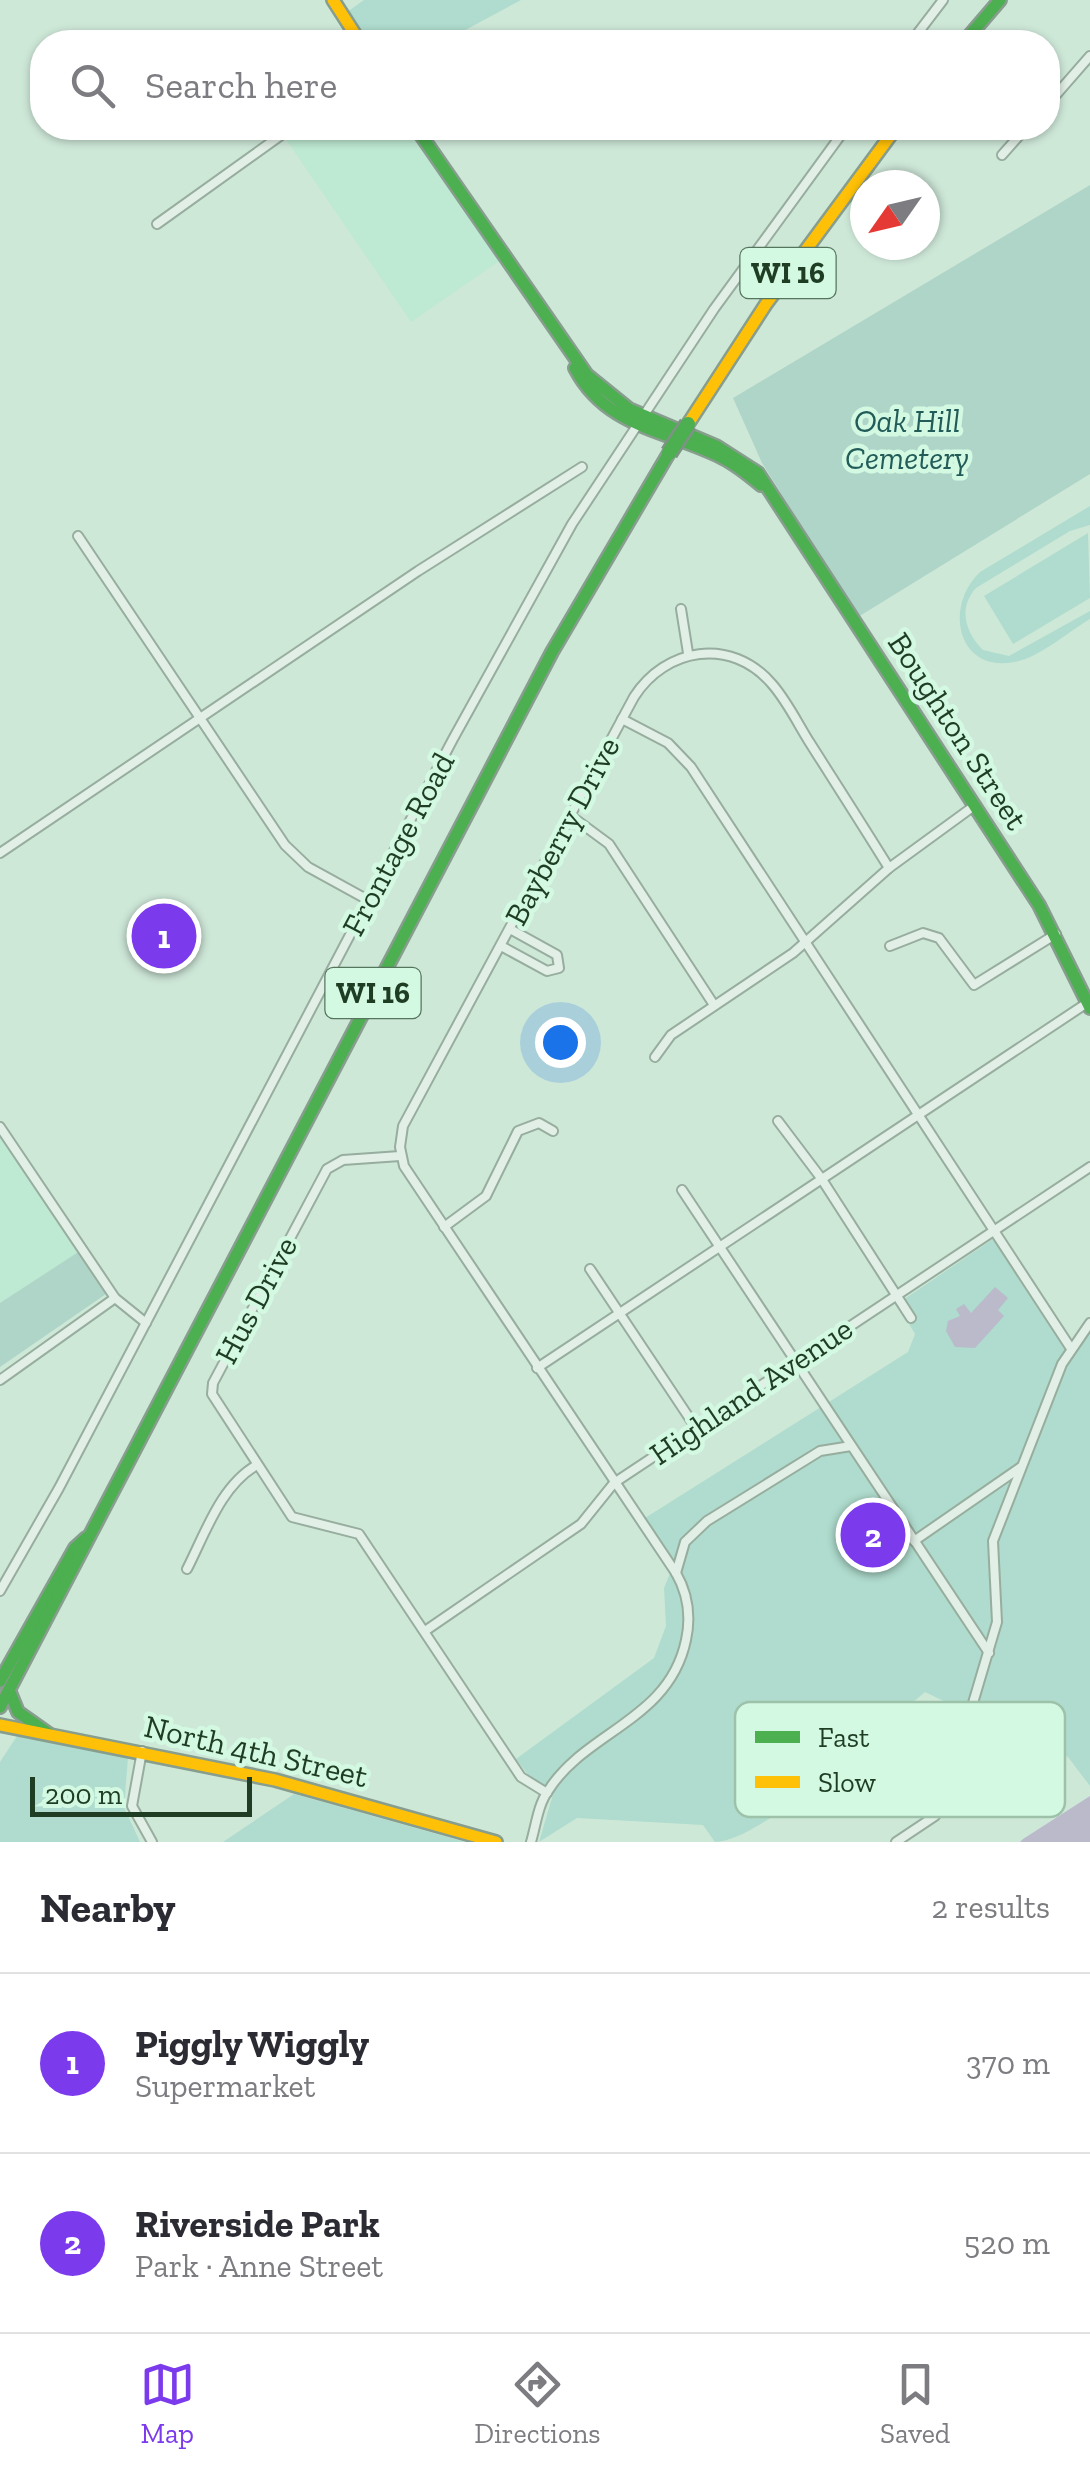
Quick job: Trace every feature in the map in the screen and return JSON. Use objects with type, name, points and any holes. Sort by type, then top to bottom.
[{"type":"main road","points":[[333,0],[352,30]]},
{"type":"main road","points":[[974,30],[1000,0]]},
{"type":"main road","name":"Boughton Street","points":[[424,140],[572,360],[600,389],[639,420],[733,453],[758,473],[1056,934],[1089,1003]]},
{"type":"main road","name":"WI 16","points":[[0,1707],[4,1686],[75,1548],[86,1538],[552,652],[669,453],[766,304],[887,140]]},
{"type":"main road","points":[[4,1686],[18,1716],[49,1734]]},
{"type":"main road","name":"North 4th Street","points":[[0,1725],[276,1780],[496,1842]]},
{"type":"street","points":[[921,30],[944,0]]},
{"type":"street","points":[[1060,90],[1090,56]]},
{"type":"street","points":[[157,224],[274,140]]},
{"type":"street","name":"Frontage Road","points":[[0,1590],[516,621],[572,524],[639,420],[837,140]]},
{"type":"street","points":[[1002,154],[1015,140]]},
{"type":"street","points":[[2,849],[582,467]]},
{"type":"street","points":[[78,536],[296,858],[368,900]]},
{"type":"street","points":[[681,609],[688,653],[712,653],[741,662],[773,685],[889,868]]},
{"type":"street","name":"Bayberry Drive","points":[[400,1156],[408,1116],[622,719],[651,674],[688,653]]},
{"type":"street","points":[[622,719],[682,755],[1070,1347]]},
{"type":"street","points":[[654,1057],[671,1035],[805,944],[889,868],[974,806]]},
{"type":"street","points":[[571,816],[609,844],[714,1006]]},
{"type":"street","points":[[501,946],[547,971],[558,968],[557,955],[510,928]]},
{"type":"street","points":[[890,946],[924,933],[938,938],[974,985],[1056,934]]},
{"type":"street","points":[[537,1368],[1089,1003]]},
{"type":"street","points":[[778,1121],[821,1178],[911,1318]]},
{"type":"street","points":[[444,1227],[486,1196],[518,1131],[538,1123],[553,1131]]},
{"type":"street","points":[[0,1127],[115,1298],[146,1322]]},
{"type":"street","points":[[400,1156],[676,1574],[686,1599],[688,1633],[670,1680],[650,1704],[546,1792],[532,1842]]},
{"type":"street","name":"Hus Drive","points":[[400,1156],[330,1165],[213,1383],[213,1398],[292,1517],[359,1534],[521,1777],[546,1792]]},
{"type":"street","name":"Highland Avenue","points":[[425,1631],[581,1524],[614,1483],[1090,1167]]},
{"type":"street","points":[[682,1190],[989,1654]]},
{"type":"street","points":[[590,1270],[696,1428]]},
{"type":"street","points":[[0,1380],[115,1298]]},
{"type":"street","points":[[914,1540],[1014,1476],[1070,1347],[1090,1322]]},
{"type":"street","points":[[676,1574],[686,1542],[707,1521],[820,1450],[851,1446]]},
{"type":"street","points":[[186,1570],[228,1490],[241,1474],[257,1464]]},
{"type":"street","points":[[974,1702],[998,1612],[991,1548],[1014,1476]]},
{"type":"street","points":[[142,1751],[132,1806],[150,1842]]},
{"type":"street","points":[[896,1842],[934,1817]]},
{"type":"green space","points":[[286,140],[420,140],[501,260],[411,322]]},
{"type":"green space","name":"Oak Hill Cemetery","points":[[1090,185],[1090,474],[858,617],[762,463],[733,398]]},
{"type":"green space","points":[[0,1134],[79,1252],[0,1303]]},
{"type":"green space","points":[[83,1249],[106,1287],[106,1294],[0,1367],[0,1303]]},
{"type":"shaded area","points":[[364,0],[521,0],[465,30],[359,30],[347,12]]},
{"type":"shaded area","points":[[1090,506],[1090,525],[1070,531],[976,588],[967,604],[966,620],[983,650],[1009,656],[1090,611],[1090,619],[1024,660],[995,663],[980,658],[962,634],[962,602],[969,586],[980,572]]},
{"type":"shaded area","points":[[1088,533],[1090,598],[1013,644],[984,596]]},
{"type":"shaded area","points":[[996,1237],[1065,1339],[1079,1344],[1090,1329],[1090,1786],[1065,1755],[1065,1702],[946,1702],[925,1692],[913,1702],[735,1702],[735,1817],[771,1817],[736,1837],[715,1842],[703,1825],[577,1818],[539,1842],[554,1791],[533,1781],[516,1759],[654,1658],[666,1626],[664,1588],[671,1571],[668,1552],[645,1518],[908,1352],[915,1334],[897,1304]]},
{"type":"shaded area","points":[[995,1287],[1008,1298],[998,1310],[1004,1316],[975,1348],[955,1347],[946,1331],[948,1321],[960,1316],[956,1309],[964,1304],[971,1313]]},
{"type":"shaded area","points":[[17,1736],[128,1758],[124,1807],[140,1842],[0,1842],[0,1762]]},
{"type":"shaded area","points":[[294,1794],[465,1842],[223,1842]]},
{"type":"shaded area","points":[[1090,1796],[1090,1842],[1020,1842],[1057,1817],[1065,1817],[1065,1812]]},
{"type":"traffic: fast","points":[[974,30],[1000,0]]},
{"type":"traffic: fast","points":[[424,140],[587,375],[629,409],[716,446],[758,473],[1039,905],[1090,1008]]},
{"type":"traffic: fast","points":[[575,368],[588,388],[621,415],[723,458],[761,485]]},
{"type":"traffic: fast","points":[[669,453],[688,424]]},
{"type":"traffic: fast","points":[[0,1707],[552,652],[669,453]]},
{"type":"traffic: fast","points":[[0,1681],[75,1548],[86,1538]]},
{"type":"traffic: fast","points":[[9,1690],[18,1712],[49,1734]]},
{"type":"traffic: slow","points":[[333,0],[352,30]]},
{"type":"traffic: slow","points":[[688,424],[766,304],[887,140]]},
{"type":"traffic: slow","points":[[0,1725],[275,1780],[496,1842]]},
{"type":"place","name":"Piggly Wiggly","points":[[164,936]]},
{"type":"place","name":"Riverside Park","points":[[873,1535]]}]
